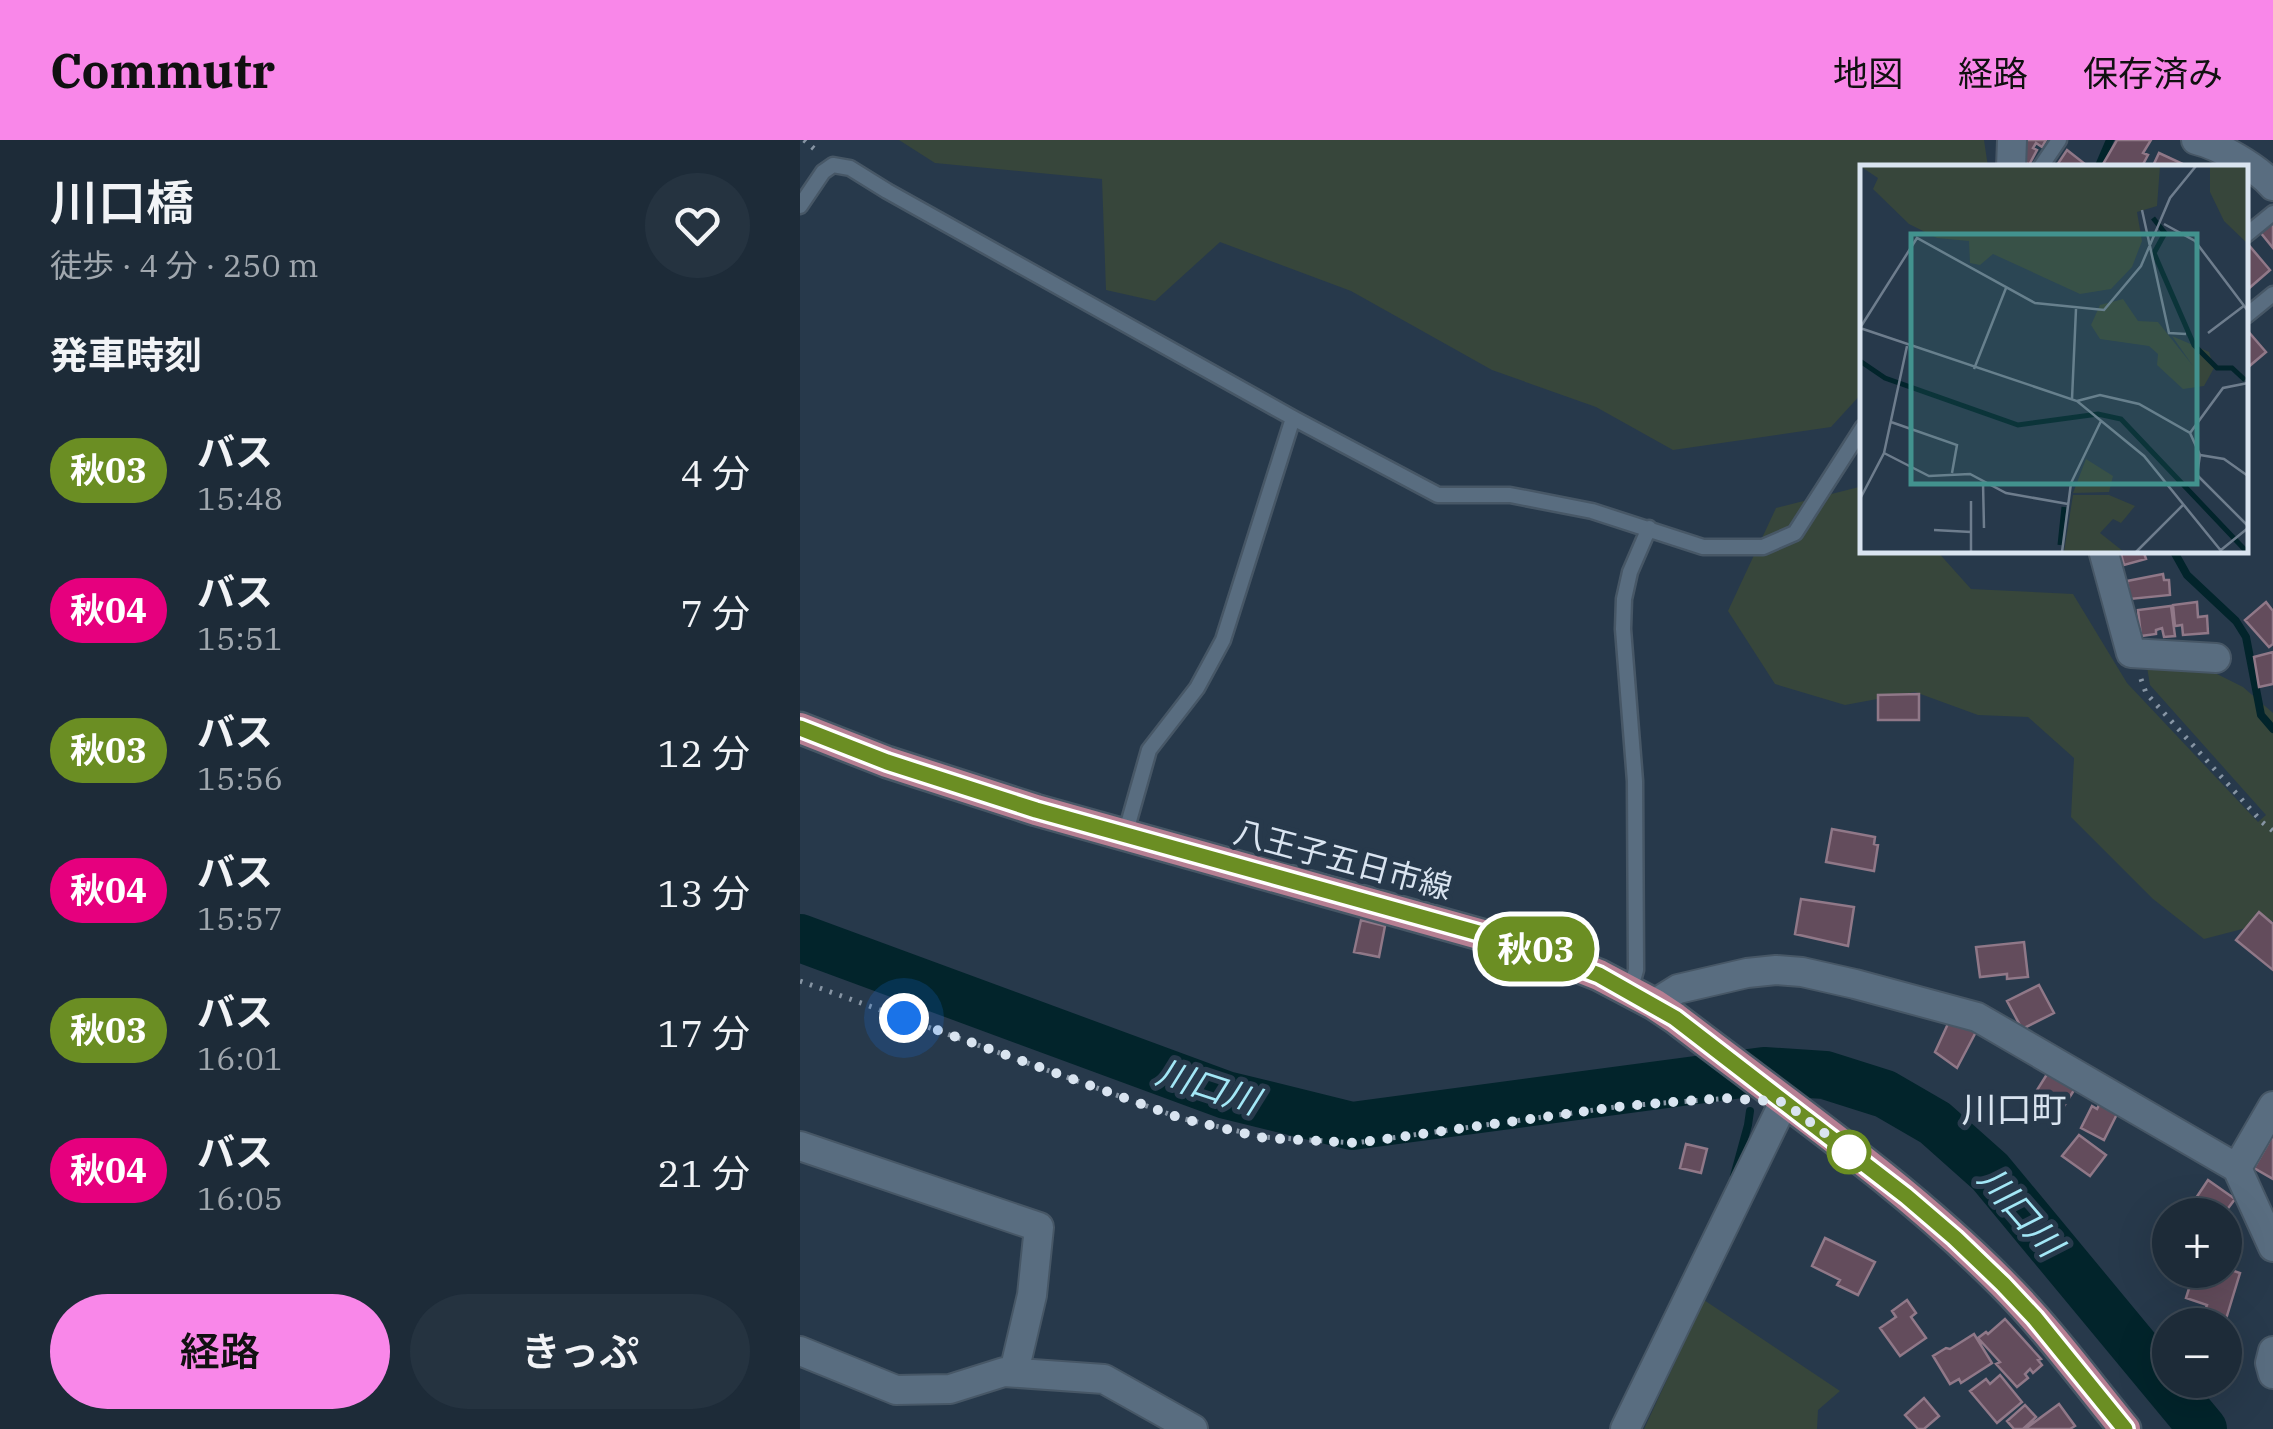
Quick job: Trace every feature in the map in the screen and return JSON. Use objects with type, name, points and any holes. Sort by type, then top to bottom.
[{"type":"main road","name":"八王子五日市線","points":[[800,728],[944,781],[1125,836],[1511,942],[1579,966],[1653,1004],[1906,1196],[1955,1238],[2035,1318],[2126,1429]]},
{"type":"street","points":[[2011,165],[2012,140]]},
{"type":"street","points":[[2196,140],[2247,165]]},
{"type":"street","points":[[2248,166],[2266,176],[2273,186]]},
{"type":"street","points":[[2103,552],[2131,653],[2216,658]]},
{"type":"street","points":[[1653,1004],[1678,990],[1776,970],[1855,984],[1977,1017],[2237,1168],[2273,1247]]},
{"type":"street","points":[[1626,1429],[1784,1102]]},
{"type":"street","points":[[2237,1168],[2273,1106]]},
{"type":"street","points":[[800,1146],[1040,1228],[1032,1295],[1014,1372]]},
{"type":"street","points":[[800,1351],[896,1390],[950,1389],[1004,1372],[1104,1379],[1180,1426]]},
{"type":"street","points":[[2273,1351],[2273,1374]]},
{"type":"lane","points":[[2042,165],[2059,140]]},
{"type":"lane","points":[[800,206],[833,164],[850,168],[1293,418],[1438,495],[1510,495],[1592,511],[1703,547],[1762,547],[1795,533],[1860,432]]},
{"type":"lane","points":[[2248,233],[2273,213]]},
{"type":"lane","points":[[2248,314],[2273,294]]},
{"type":"lane","points":[[1125,836],[1149,750],[1198,688],[1223,640],[1293,418]]},
{"type":"lane","points":[[1649,528],[1630,572],[1623,629],[1634,781],[1636,970],[1653,1004]]},
{"type":"path","points":[[2131,653],[2146,693],[2273,831]]},
{"type":"path","points":[[800,981],[1180,1118],[1264,1138],[1356,1143],[1624,1106],[1738,1099]]},
{"type":"green space","points":[[899,140],[1984,140],[1988,165],[1860,165],[1860,395],[1831,427],[1673,450],[1596,407],[1492,370],[1351,291],[1220,242],[1155,301],[1106,290],[1102,179],[935,163]]},
{"type":"green space","points":[[1860,487],[1860,552],[1938,552],[1971,589],[2073,594],[2127,683],[2258,822],[2266,815],[2150,685],[2147,667],[2207,669],[2243,687],[2273,713],[2273,921],[2204,939],[2153,899],[2071,817],[2074,758],[2028,717],[1978,715],[1915,692],[1845,705],[1775,684],[1728,611],[1776,508]]},
{"type":"green space","points":[[1704,1300],[1840,1391],[1818,1410],[1817,1429],[1644,1429]]},
{"type":"building","points":[[2022,140],[2046,140],[2042,147],[2036,143],[2033,148],[2037,150],[2029,165],[2023,161]]},
{"type":"building","points":[[2117,140],[2151,140],[2143,153],[2148,155],[2143,165],[2103,164]]},
{"type":"building","points":[[2067,150],[2085,164],[2084,165],[2057,165]]},
{"type":"building","points":[[2159,153],[2183,164],[2182,165],[2153,165]]},
{"type":"building","points":[[2273,221],[2273,248],[2260,232]]},
{"type":"building","points":[[2248,244],[2270,270],[2248,289]]},
{"type":"building","points":[[2248,331],[2266,352],[2248,367]]},
{"type":"building","points":[[2121,552],[2144,552],[2146,559],[2124,565]]},
{"type":"building","points":[[2163,574],[2164,580],[2169,580],[2170,595],[2130,599],[2127,581]]},
{"type":"building","points":[[2197,602],[2198,617],[2207,616],[2208,633],[2183,635],[2182,625],[2175,626],[2173,605]]},
{"type":"building","points":[[2266,602],[2273,611],[2273,644],[2269,647],[2245,620]]},
{"type":"building","points":[[2171,606],[2175,636],[2164,637],[2162,628],[2156,634],[2141,636],[2138,610]]},
{"type":"building","points":[[2273,652],[2273,684],[2259,687],[2254,657]]},
{"type":"building","points":[[1919,694],[1919,720],[1878,720],[1878,695]]},
{"type":"building","points":[[1832,829],[1875,837],[1874,844],[1878,845],[1874,871],[1826,862]]},
{"type":"building","points":[[1801,899],[1854,907],[1848,946],[1795,934]]},
{"type":"building","points":[[2259,912],[2273,924],[2273,970],[2236,940]]},
{"type":"building","points":[[1361,920],[1385,926],[1379,957],[1354,952]]},
{"type":"building","points":[[2024,942],[2028,977],[1980,977],[1976,947]]},
{"type":"building","points":[[2039,985],[2054,1013],[2022,1029],[2007,1001]]},
{"type":"building","points":[[1952,1015],[1978,1028],[1957,1068],[1935,1052]]},
{"type":"building","points":[[2049,1071],[2076,1087],[2061,1111],[2032,1098]]},
{"type":"building","points":[[2101,1101],[2119,1110],[2104,1140],[2081,1128],[2092,1106],[2097,1109]]},
{"type":"building","points":[[2079,1135],[2106,1155],[2090,1176],[2062,1156]]},
{"type":"building","points":[[2273,1135],[2273,1179],[2254,1168]]},
{"type":"building","points":[[1686,1144],[1707,1149],[1701,1173],[1680,1168]]},
{"type":"building","points":[[2208,1180],[2234,1198],[2196,1198]]},
{"type":"building","points":[[1825,1238],[1875,1262],[1858,1295],[1837,1285],[1840,1280],[1812,1266]]},
{"type":"building","points":[[2189,1288],[2235,1288],[2229,1308],[2206,1308],[2207,1305],[2186,1298]]},
{"type":"building","points":[[1907,1300],[1916,1313],[1911,1317],[1926,1338],[1900,1356],[1880,1328],[1896,1317],[1892,1311]]},
{"type":"building","points":[[2005,1319],[2041,1359],[2038,1360],[2042,1365],[2033,1373],[2030,1369],[2025,1374],[2028,1378],[2017,1387],[1978,1338]]},
{"type":"building","points":[[1974,1334],[1992,1363],[1961,1383],[1959,1379],[1950,1384],[1933,1356]]},
{"type":"building","points":[[2000,1375],[2022,1402],[1997,1423],[1970,1391],[1986,1379],[1990,1384]]},
{"type":"building","points":[[1924,1398],[1939,1416],[1924,1429],[1918,1429],[1905,1415]]},
{"type":"building","points":[[2059,1404],[2075,1426],[2025,1429]]},
{"type":"building","points":[[2025,1405],[2036,1417],[2023,1429],[2014,1429],[2007,1421]]},
{"type":"waterway","points":[[2099,165],[2110,140]]},
{"type":"waterway","points":[[2174,552],[2187,575],[2236,621],[2246,637],[2261,715],[2273,729]]},
{"type":"waterway","name":"川口川","points":[[800,938],[1226,1095],[1352,1126],[1764,1071],[1825,1075],[1885,1094],[1935,1123],[1990,1172],[2203,1429]]},
{"type":"waterway","points":[[1734,1176],[1750,1111]]},
{"type":"bus line","name":"秋03","points":[[800,728],[887,762],[1082,824],[1511,942],[1599,975],[1654,1004],[1906,1196],[1955,1238],[2035,1318],[2125,1429]]},
{"type":"district","name":"川口町","points":[[2014,1109]]},
{"type":"route","points":[[904,1018],[1180,1118],[1264,1138],[1356,1143],[1624,1106],[1724,1098],[1784,1102],[1849,1152]]}]
